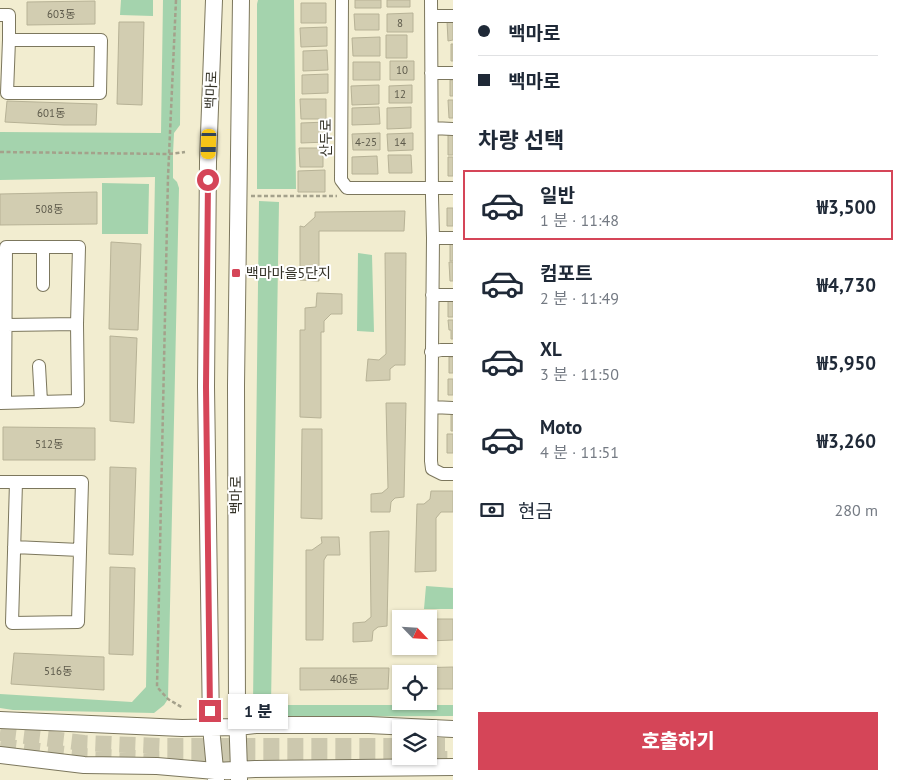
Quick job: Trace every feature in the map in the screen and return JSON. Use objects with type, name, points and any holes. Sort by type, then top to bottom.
[{"type":"main road","name":"백마로","points":[[214,0],[208,162],[206,377],[211,727],[215,775]]},
{"type":"main road","name":"백마로","points":[[239,775],[237,712],[236,376],[240,0]]},
{"type":"main road","points":[[0,720],[182,728],[256,725],[369,725],[453,729]]},
{"type":"main road","points":[[0,755],[84,765],[158,766],[215,775],[239,775],[255,769],[453,767]]},
{"type":"street","name":"산두로","points":[[342,0],[341,180],[347,188],[432,188]]},
{"type":"street","points":[[431,0],[432,469],[442,474],[453,474]]},
{"type":"street","points":[[0,15],[9,15],[7,93],[100,93],[101,40],[9,40]]},
{"type":"street","points":[[431,16],[453,16]]},
{"type":"street","points":[[432,73],[453,73]]},
{"type":"street","points":[[432,128],[453,129]]},
{"type":"street","points":[[432,188],[453,188]]},
{"type":"street","points":[[433,238],[453,238]]},
{"type":"street","points":[[6,247],[79,247],[77,324],[78,401],[3,403],[6,247]]},
{"type":"street","points":[[43,247],[43,285]]},
{"type":"street","points":[[432,295],[453,295]]},
{"type":"street","points":[[6,324],[77,324]]},
{"type":"street","points":[[432,352],[453,350]]},
{"type":"street","points":[[39,366],[40,402]]},
{"type":"street","points":[[432,407],[453,408]]},
{"type":"street","points":[[0,482],[16,482],[82,482],[78,622],[12,623],[16,482]]},
{"type":"street","points":[[14,547],[80,550]]},
{"type":"path","points":[[176,0],[169,154],[157,687],[168,700],[183,708]]},
{"type":"path","points":[[0,152],[169,154],[185,152]]},
{"type":"path","points":[[251,196],[337,196]]},
{"type":"green space","points":[[121,0],[153,0],[153,16],[120,15]]},
{"type":"green space","points":[[163,0],[181,0],[180,125],[174,133],[173,154],[173,178],[179,188],[168,699],[154,713],[13,710],[0,708],[0,694],[132,702],[146,687],[155,177],[0,180],[0,132],[161,133]]},
{"type":"green space","points":[[258,0],[294,0],[296,189],[257,189]]},
{"type":"green space","points":[[102,183],[149,184],[148,234],[102,234]]},
{"type":"green space","points":[[259,201],[279,202],[271,705],[392,705],[392,710],[437,710],[437,705],[453,705],[453,716],[270,717],[253,703]]},
{"type":"green space","points":[[358,253],[372,255],[374,332],[357,331]]},
{"type":"green space","points":[[426,586],[453,588],[453,609],[424,609]]},
{"type":"building","points":[[355,0],[381,0],[381,8],[355,8]]},
{"type":"building","points":[[387,0],[410,0],[410,7],[387,7]]},
{"type":"building","points":[[95,1],[95,24],[27,25],[27,2]]},
{"type":"building","points":[[301,3],[326,3],[326,23],[301,23]]},
{"type":"building","points":[[413,13],[413,32],[387,32],[387,14]]},
{"type":"building","points":[[354,14],[379,14],[379,30],[355,30]]},
{"type":"building","points":[[447,21],[453,21],[453,40],[448,41]]},
{"type":"building","points":[[119,22],[144,22],[142,105],[117,104]]},
{"type":"building","points":[[327,27],[327,46],[301,47],[300,28]]},
{"type":"building","points":[[386,35],[407,35],[407,58],[386,58]]},
{"type":"building","points":[[380,37],[380,56],[353,56],[352,38]]},
{"type":"building","points":[[451,44],[453,44],[453,61],[451,61]]},
{"type":"building","points":[[327,50],[328,70],[303,71],[303,51]]},
{"type":"building","points":[[390,61],[414,61],[414,80],[390,80]]},
{"type":"building","points":[[353,62],[380,62],[380,80],[353,80]]},
{"type":"building","points":[[328,74],[328,93],[302,94],[302,75]]},
{"type":"building","points":[[450,80],[453,80],[453,96],[450,96]]},
{"type":"building","points":[[379,85],[379,104],[352,105],[351,86]]},
{"type":"building","points":[[412,85],[412,103],[389,103],[389,86]]},
{"type":"building","points":[[300,99],[326,99],[326,119],[301,119]]},
{"type":"building","points":[[448,100],[453,100],[453,118],[449,118]]},
{"type":"building","points":[[7,101],[97,104],[96,125],[5,122]]},
{"type":"building","points":[[379,107],[380,124],[352,125],[352,108]]},
{"type":"building","points":[[411,107],[411,128],[387,129],[387,108]]},
{"type":"building","points":[[327,122],[327,142],[301,143],[301,123]]},
{"type":"building","points":[[380,133],[380,150],[353,150],[352,134]]},
{"type":"building","points":[[413,133],[413,150],[388,151],[387,134]]},
{"type":"building","points":[[448,134],[453,134],[453,155],[448,155]]},
{"type":"building","points":[[299,148],[323,148],[323,167],[300,167]]},
{"type":"building","points":[[388,155],[411,155],[412,173],[389,173]]},
{"type":"building","points":[[377,156],[378,174],[352,174],[352,157]]},
{"type":"building","points":[[448,157],[453,157],[453,176],[448,176]]},
{"type":"building","points":[[325,170],[325,192],[298,192],[298,171]]},
{"type":"building","points":[[97,192],[97,224],[0,225],[0,194]]},
{"type":"building","points":[[447,208],[453,208],[453,226],[447,226]]},
{"type":"building","points":[[405,211],[404,231],[319,231],[319,281],[300,280],[300,226],[304,227],[315,217],[315,212]]},
{"type":"building","points":[[111,242],[141,244],[138,330],[109,329]]},
{"type":"building","points":[[450,242],[453,242],[453,261],[450,261]]},
{"type":"building","points":[[385,253],[406,253],[405,365],[395,365],[390,369],[390,380],[366,381],[368,359],[379,360],[386,354]]},
{"type":"building","points":[[449,262],[453,262],[453,281],[450,281]]},
{"type":"building","points":[[317,293],[342,294],[342,314],[331,314],[324,321],[324,332],[321,332],[321,418],[300,417],[300,330],[305,330],[305,308],[316,307]]},
{"type":"building","points":[[448,301],[453,301],[453,317],[448,317]]},
{"type":"building","points":[[448,320],[453,320],[453,339],[451,339]]},
{"type":"building","points":[[110,336],[137,338],[134,423],[110,421]]},
{"type":"building","points":[[449,357],[453,357],[453,373],[449,373]]},
{"type":"building","points":[[448,379],[453,379],[453,395],[448,395]]},
{"type":"building","points":[[386,403],[406,403],[404,497],[395,498],[391,502],[390,512],[371,512],[371,494],[382,493],[388,488]]},
{"type":"building","points":[[451,414],[453,414],[453,431],[451,431]]},
{"type":"building","points":[[3,427],[95,428],[95,460],[3,460]]},
{"type":"building","points":[[302,429],[322,429],[322,519],[301,518]]},
{"type":"building","points":[[447,434],[453,434],[453,453],[447,453]]},
{"type":"building","points":[[110,467],[136,468],[133,555],[109,554]]},
{"type":"building","points":[[431,491],[453,491],[453,512],[441,512],[436,518],[436,571],[415,572],[417,504],[424,504],[430,499]]},
{"type":"building","points":[[389,531],[387,626],[378,627],[373,631],[372,641],[353,642],[353,623],[365,622],[371,617],[370,532]]},
{"type":"building","points":[[321,537],[339,537],[340,555],[327,555],[324,560],[323,640],[306,640],[306,550],[312,550],[322,543]]},
{"type":"building","points":[[110,567],[135,568],[133,655],[109,654]]},
{"type":"building","points":[[438,619],[453,619],[453,640],[438,641]]},
{"type":"building","points":[[14,653],[104,657],[104,690],[11,684]]},
{"type":"building","points":[[437,667],[453,667],[453,689],[437,689]]},
{"type":"building","points":[[300,668],[389,668],[388,689],[300,690]]},
{"type":"tunnel","points":[[0,733],[84,743],[160,746],[392,746]]},
{"type":"tunnel","points":[[0,746],[82,756],[159,759],[453,759]]},
{"type":"tunnel","points":[[437,746],[453,746]]},
{"type":"place","name":"백마마을5단지","points":[[236,273]]},
{"type":"route","points":[[208,180],[206,387],[210,711]]}]
